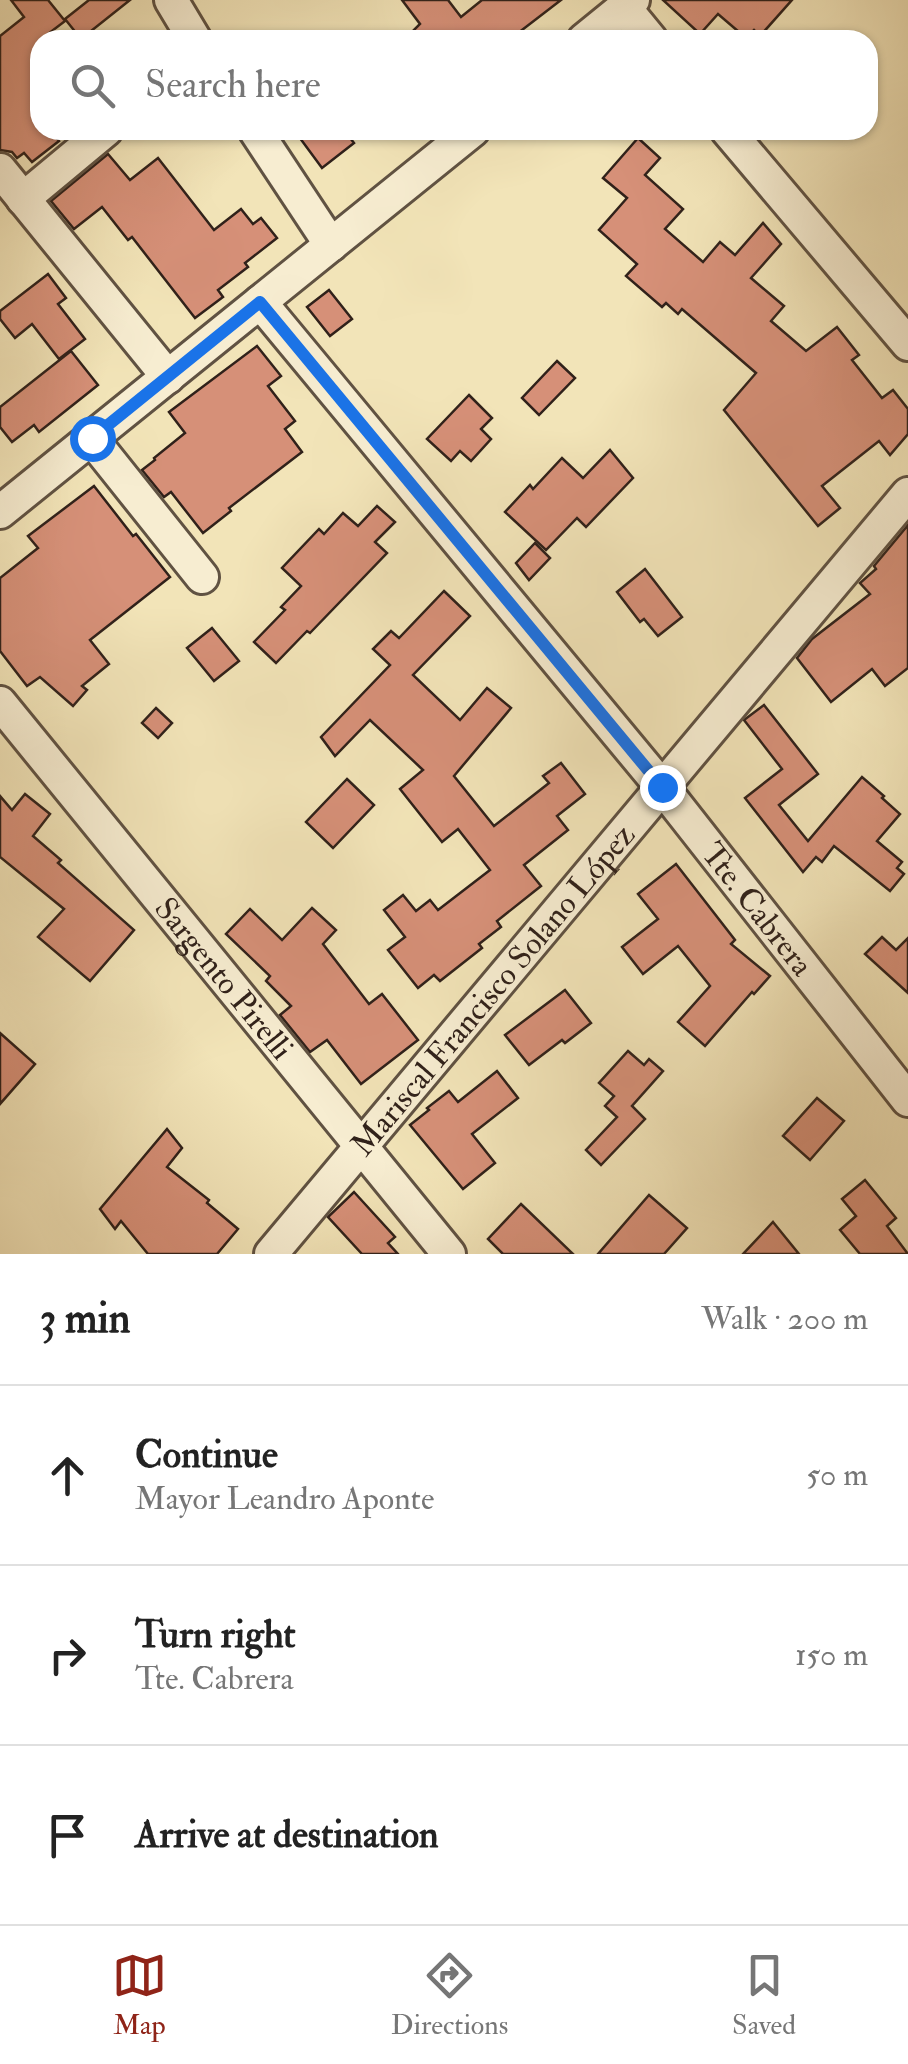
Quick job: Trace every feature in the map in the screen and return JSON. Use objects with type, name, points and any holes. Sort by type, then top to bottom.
[{"type":"street","points":[[170,0],[189,30]]},
{"type":"street","points":[[596,30],[628,4],[645,30]]},
{"type":"street","points":[[23,199],[94,140]]},
{"type":"street","points":[[261,140],[331,245]]},
{"type":"street","points":[[0,512],[460,140]]},
{"type":"street","points":[[735,140],[908,344]]},
{"type":"street","points":[[0,170],[168,377]]},
{"type":"street","name":"Tte. Cabrera","points":[[260,302],[662,787],[908,1100]]},
{"type":"street","points":[[92,438],[202,577]]},
{"type":"street","name":"Mariscal Francisco Solano López","points":[[270,1254],[908,494]]},
{"type":"street","name":"Sargento Pirelli","points":[[0,703],[448,1254]]},
{"type":"building","points":[[11,0],[48,0],[65,21],[53,30],[30,30],[30,140],[59,141],[32,162],[24,153],[17,158],[12,152],[0,150],[0,36],[24,17]]},
{"type":"building","points":[[89,0],[130,0],[92,30],[74,30],[65,19]]},
{"type":"building","points":[[402,0],[448,0],[461,17],[482,0],[561,0],[522,30],[414,30],[420,24]]},
{"type":"building","points":[[663,0],[792,0],[765,30],[737,30],[718,14],[704,30],[696,30]]},
{"type":"building","points":[[301,140],[352,140],[354,143],[322,168]]},
{"type":"building","points":[[640,140],[660,158],[645,175],[683,209],[665,229],[703,262],[720,242],[735,255],[763,223],[781,244],[751,278],[784,306],[771,321],[806,351],[837,327],[859,355],[852,360],[882,398],[893,390],[908,409],[908,434],[890,455],[879,441],[822,486],[840,508],[818,526],[724,410],[756,373],[682,309],[678,314],[666,303],[662,307],[626,276],[637,264],[599,230],[627,198],[603,178]]},
{"type":"building","points":[[108,154],[130,180],[158,158],[214,230],[241,209],[253,224],[261,218],[277,238],[218,290],[223,297],[195,318],[132,237],[128,240],[102,207],[74,229],[51,201]]},
{"type":"building","points":[[48,274],[66,298],[58,304],[85,339],[59,359],[32,324],[15,338],[0,319],[0,311]]},
{"type":"building","points":[[329,290],[352,319],[330,336],[307,307]]},
{"type":"building","points":[[257,346],[281,376],[268,386],[295,421],[285,429],[302,452],[203,533],[171,492],[164,497],[142,470],[185,433],[169,412]]},
{"type":"building","points":[[71,351],[98,385],[39,432],[34,425],[12,442],[0,427],[0,407]]},
{"type":"building","points":[[557,361],[575,378],[539,415],[522,398]]},
{"type":"building","points":[[469,395],[492,418],[481,429],[491,439],[471,461],[460,451],[451,461],[427,439]]},
{"type":"building","points":[[610,450],[633,478],[586,527],[577,518],[546,550],[505,512],[562,458],[583,478]]},
{"type":"building","points":[[94,486],[170,577],[90,640],[109,664],[82,686],[87,690],[73,706],[40,677],[27,686],[0,651],[0,578],[38,548],[28,536]]},
{"type":"building","points":[[377,506],[395,522],[375,542],[387,553],[276,663],[254,642],[285,610],[281,607],[301,586],[282,568],[319,529],[324,534],[343,513],[358,526]]},
{"type":"building","points":[[908,525],[908,668],[885,686],[872,669],[831,702],[797,658],[812,639],[870,594],[860,583],[876,569],[874,566]]},
{"type":"building","points":[[535,543],[550,558],[529,580],[516,563]]},
{"type":"building","points":[[645,569],[682,617],[658,636],[644,619],[640,622],[617,592]]},
{"type":"building","points":[[444,591],[470,616],[413,675],[460,720],[487,688],[511,708],[454,776],[494,826],[549,783],[543,776],[561,763],[585,794],[557,816],[568,830],[524,865],[541,886],[497,921],[501,927],[479,944],[482,948],[440,981],[434,975],[418,988],[388,950],[405,937],[384,910],[403,895],[416,911],[430,900],[438,910],[490,870],[458,829],[442,842],[400,789],[423,770],[370,720],[335,756],[321,737],[390,665],[373,649],[391,631],[399,638]]},
{"type":"building","points":[[212,628],[239,661],[214,681],[187,648]]},
{"type":"building","points":[[764,705],[818,774],[779,805],[808,841],[862,777],[900,814],[877,841],[902,862],[897,868],[904,874],[890,891],[834,846],[822,862],[816,857],[803,872],[745,798],[782,769],[744,720]]},
{"type":"building","points":[[156,708],[172,723],[158,738],[142,723]]},
{"type":"building","points":[[347,779],[374,805],[333,848],[306,822]]},
{"type":"building","points":[[25,794],[50,814],[33,836],[134,930],[90,981],[38,937],[64,909],[0,857],[0,796],[12,810]]},
{"type":"building","points":[[676,864],[735,940],[731,944],[770,976],[705,1046],[678,1022],[710,986],[678,946],[643,974],[622,947],[658,919],[638,894]]},
{"type":"building","points":[[312,908],[336,930],[323,944],[369,1004],[382,994],[418,1040],[361,1084],[327,1040],[310,1052],[280,1015],[291,1006],[266,981],[270,976],[226,934],[250,909],[282,940]]},
{"type":"building","points":[[882,937],[896,950],[908,938],[908,993],[865,954]]},
{"type":"building","points":[[565,990],[591,1023],[529,1065],[505,1035]]},
{"type":"building","points":[[0,1033],[35,1064],[0,1104]]},
{"type":"building","points":[[628,1051],[644,1065],[649,1059],[663,1071],[632,1106],[645,1119],[601,1165],[586,1150],[617,1117],[605,1106],[614,1096],[599,1083]]},
{"type":"building","points":[[497,1071],[518,1098],[472,1134],[495,1163],[463,1189],[410,1125],[449,1091],[458,1102]]},
{"type":"building","points":[[817,1098],[844,1121],[810,1160],[783,1136]]},
{"type":"building","points":[[167,1129],[182,1148],[167,1167],[238,1229],[217,1254],[148,1254],[121,1221],[115,1229],[100,1209]]},
{"type":"building","points":[[865,1180],[896,1218],[887,1226],[908,1254],[860,1254],[840,1230],[856,1216],[842,1199]]},
{"type":"building","points":[[354,1192],[395,1237],[388,1243],[398,1254],[362,1254],[328,1217]]},
{"type":"building","points":[[649,1195],[687,1228],[664,1254],[598,1254]]},
{"type":"building","points":[[521,1204],[573,1254],[503,1254],[488,1239]]},
{"type":"building","points":[[773,1222],[799,1254],[743,1254]]},
{"type":"route","points":[[92,438],[260,302],[662,787]]}]
